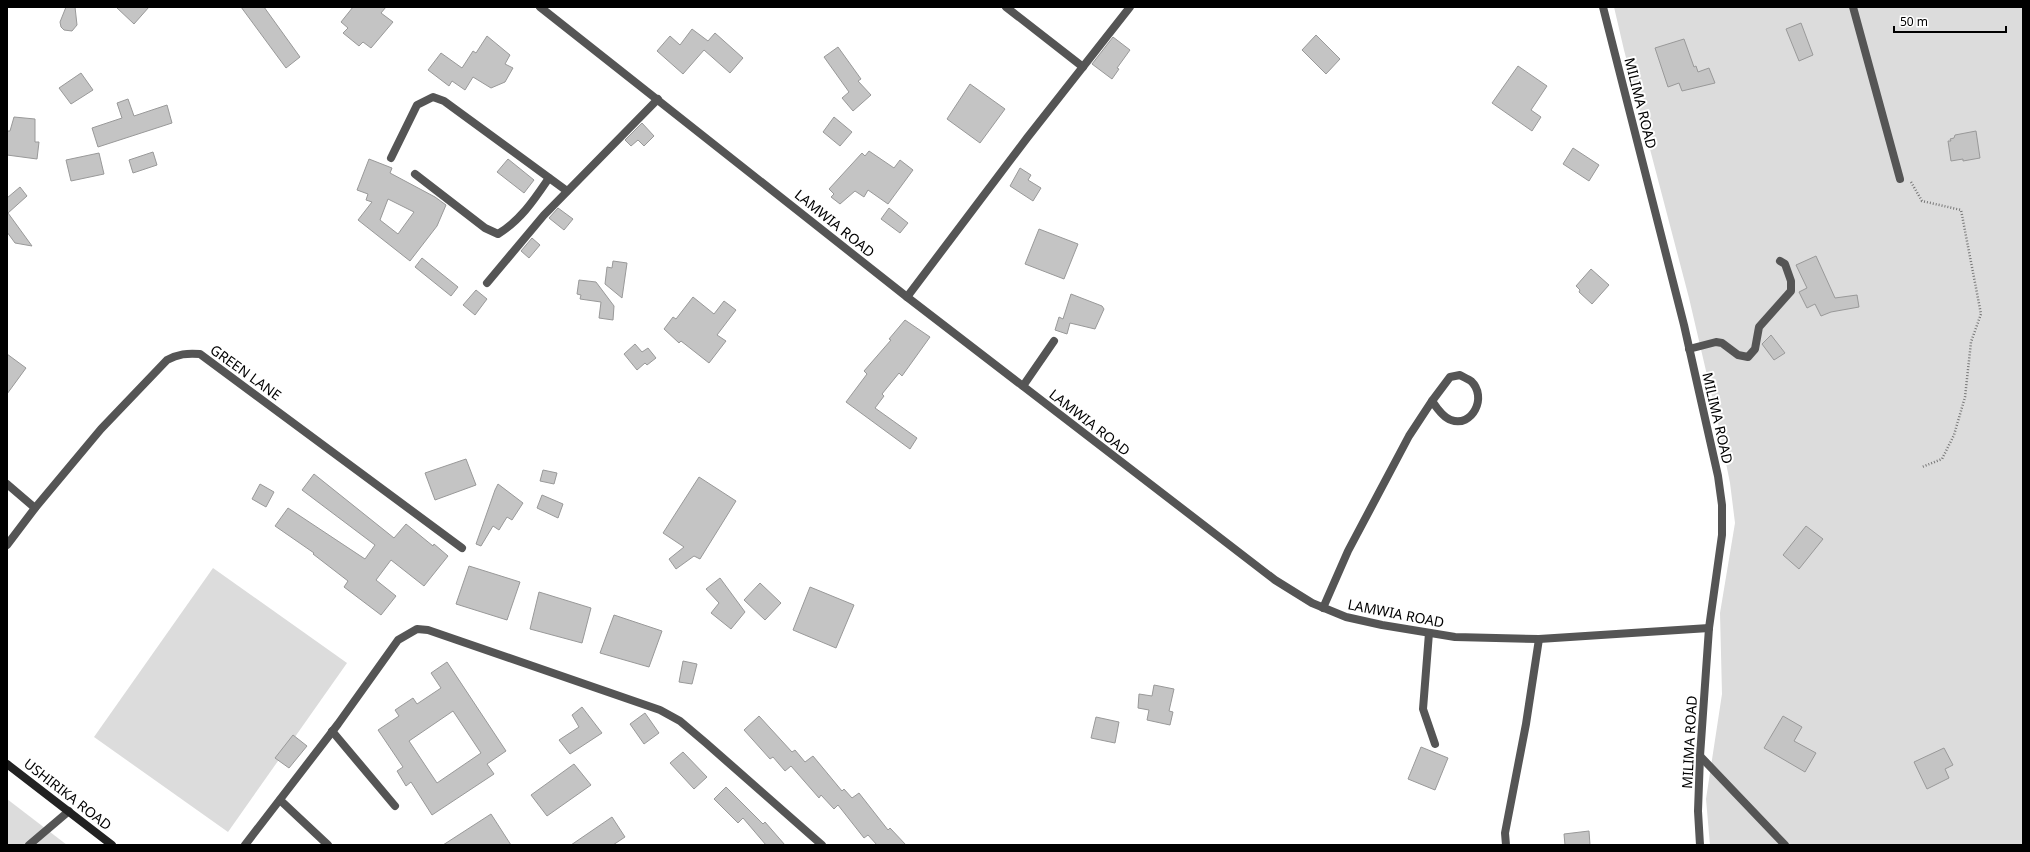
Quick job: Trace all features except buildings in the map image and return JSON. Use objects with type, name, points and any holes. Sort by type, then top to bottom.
[{"type":"street","name":"LAMWIA ROAD","points":[[540,7],[907,297],[1275,580],[1324,608],[1346,617],[1455,637],[1539,639],[1709,628]]},
{"type":"street","points":[[1006,7],[1083,67]]},
{"type":"street","points":[[907,297],[1130,7]]},
{"type":"street","name":"MILIMA ROAD","points":[[1603,7],[1689,349],[1718,476],[1722,505],[1722,535],[1709,628],[1700,756],[1698,811],[1700,845]]},
{"type":"street","points":[[1853,7],[1900,179]]},
{"type":"street","points":[[391,158],[417,105],[433,97],[444,101],[567,191]]},
{"type":"street","points":[[487,283],[544,215],[658,99]]},
{"type":"street","points":[[415,174],[485,228],[498,234],[512,226],[525,213],[548,178]]},
{"type":"street","points":[[1689,349],[1716,342],[1722,343],[1738,355],[1748,357],[1755,349],[1759,327],[1791,291],[1792,280],[1786,264],[1780,261]]},
{"type":"street","points":[[1023,386],[1054,340]]},
{"type":"street","name":"GREEN LANE","points":[[7,545],[34,508],[100,429],[166,360],[177,355],[200,354],[462,548]]},
{"type":"street","points":[[1324,608],[1348,551],[1409,436],[1432,401],[1450,377],[1460,375],[1471,381],[1477,390],[1479,401],[1472,414],[1459,421],[1451,420],[1436,408],[1432,401]]},
{"type":"street","points":[[7,484],[34,508]]},
{"type":"street","points":[[245,845],[332,731],[398,640],[417,629],[428,630],[660,710],[680,721],[822,845]]},
{"type":"street","points":[[1429,633],[1423,710],[1436,744]]},
{"type":"street","points":[[1506,845],[1505,834],[1517,764],[1526,724],[1539,639]]},
{"type":"street","points":[[332,731],[395,806]]},
{"type":"street","points":[[1700,756],[1785,845]]},
{"type":"street","name":"USHIRIKA ROAD","points":[[7,764],[112,845]]},
{"type":"street","points":[[280,800],[328,845]]},
{"type":"street","points":[[29,845],[69,811]]},
{"type":"path","points":[[1900,179],[1909,179],[1922,201],[1961,210],[1981,314],[1971,342],[1965,397],[1954,435],[1942,459],[1922,467]]},
{"type":"shaded area","points":[[1614,7],[2023,7],[2023,845],[1710,845],[1706,799],[1722,694],[1720,613],[1735,523],[1730,483],[1717,418],[1689,298]]},
{"type":"shaded area","points":[[213,568],[347,663],[228,832],[94,737]]},
{"type":"shaded area","points":[[7,799],[67,845],[7,845]]}]
